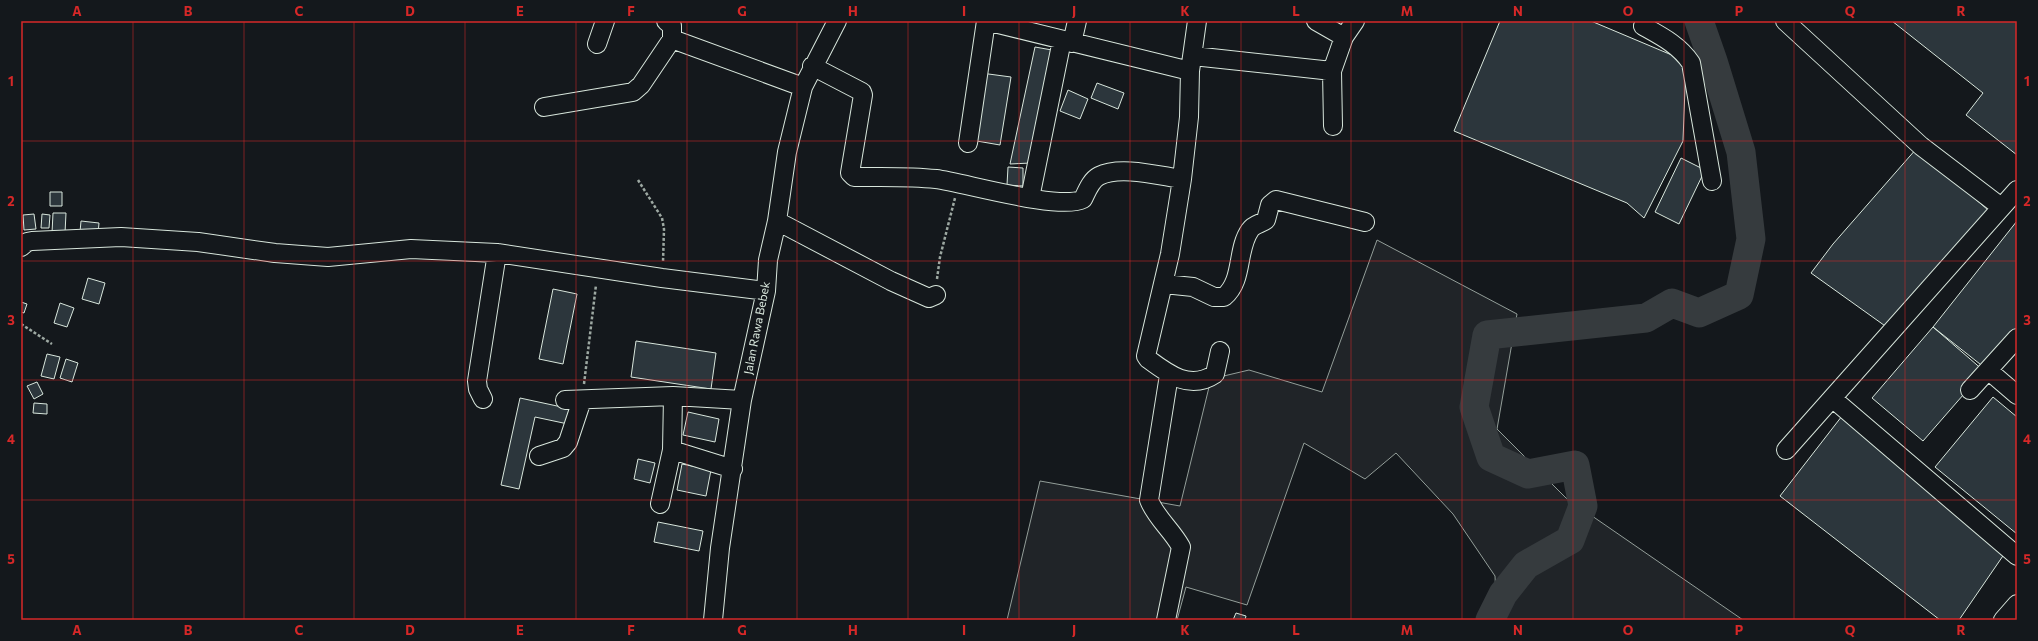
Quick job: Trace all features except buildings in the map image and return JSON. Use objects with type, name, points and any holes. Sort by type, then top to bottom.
[{"type":"street","points":[[596,44],[605,21]]},
{"type":"street","points":[[544,107],[633,92],[641,85],[672,39],[672,26],[666,21]]},
{"type":"street","name":"Jalan Rawa Bebek","points":[[713,620],[720,548],[733,469],[742,400],[766,291],[768,260],[777,221],[787,152],[802,87],[837,21]]},
{"type":"street","points":[[968,143],[986,21],[1067,42],[1192,64],[1332,70]]},
{"type":"street","points":[[1030,198],[1067,42],[1077,21]]},
{"type":"street","points":[[1198,21],[1192,64],[1189,118],[1182,180],[1164,284],[1146,356],[1169,376],[1193,383],[1207,379],[1215,374],[1220,351]]},
{"type":"street","points":[[1316,21],[1344,37]]},
{"type":"street","points":[[1333,126],[1332,70],[1344,37],[1355,21]]},
{"type":"street","points":[[1785,21],[1921,146],[2001,207]]},
{"type":"street","points":[[1639,22],[1679,49],[1691,63],[1712,181]]},
{"type":"street","points":[[672,39],[802,87]]},
{"type":"street","points":[[812,66],[862,92],[863,95],[850,173],[851,175],[919,177],[1030,198],[1079,201],[1083,199],[1092,182],[1099,176],[1114,173],[1134,172],[1182,180]]},
{"type":"street","points":[[1786,450],[2017,190]]},
{"type":"street","points":[[1164,284],[1193,287],[1214,297],[1224,297],[1239,270],[1244,247],[1250,230],[1254,226],[1266,220],[1270,205],[1276,200],[1365,222]]},
{"type":"street","points":[[777,221],[891,281],[929,298],[936,295]]},
{"type":"street","points":[[21,246],[27,242],[121,237],[198,242],[276,253],[328,257],[411,249],[497,253],[599,267],[662,278],[766,291]]},
{"type":"street","points":[[483,399],[478,389],[477,381],[497,253]]},
{"type":"street","points":[[1970,390],[1989,372],[2017,338]]},
{"type":"street","points":[[1989,372],[2017,395]]},
{"type":"street","points":[[1166,620],[1181,548],[1176,538],[1153,510],[1149,500],[1169,376]]},
{"type":"street","points":[[660,504],[672,450],[673,396]]},
{"type":"street","points":[[539,456],[563,448],[568,442],[573,400],[673,396],[742,400]]},
{"type":"street","points":[[1832,398],[2017,556]]},
{"type":"street","points":[[672,450],[733,469]]},
{"type":"street","points":[[2003,620],[2017,604]]},
{"type":"path","points":[[638,180],[662,218],[664,229],[662,278]]},
{"type":"path","points":[[936,295],[940,257],[959,185]]},
{"type":"path","points":[[573,400],[599,267]]},
{"type":"path","points":[[21,324],[52,344]]},
{"type":"shaded area","points":[[1377,240],[1517,314],[1497,429],[1566,498],[1743,620],[1497,620],[1495,576],[1453,514],[1396,453],[1365,479],[1304,443],[1247,605],[1186,587],[1177,620],[1007,620],[1040,481],[1180,506],[1211,379],[1249,370],[1322,392]]},
{"type":"waterway","points":[[1490,620],[1503,594],[1526,565],[1570,540],[1583,506],[1575,465],[1528,474],[1491,457],[1474,407],[1487,335],[1646,318],[1672,303],[1699,313],[1739,295],[1751,239],[1741,152],[1699,21]]}]
